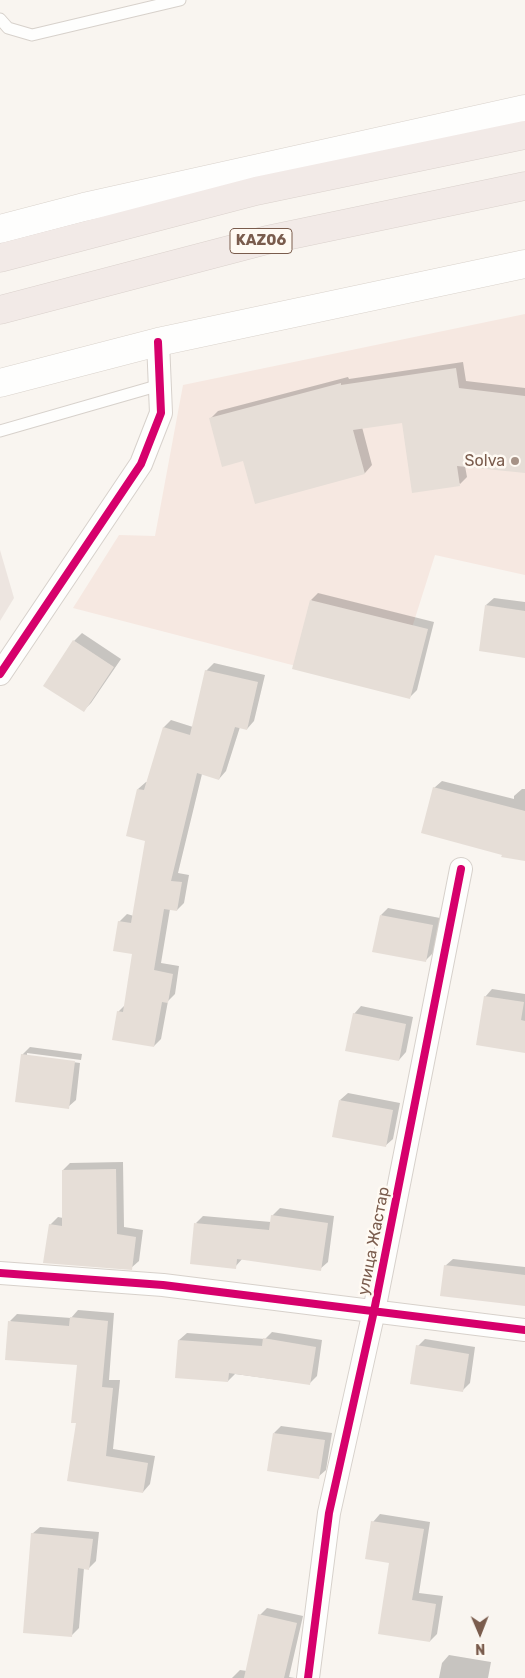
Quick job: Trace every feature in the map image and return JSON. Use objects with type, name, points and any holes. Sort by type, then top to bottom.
[{"type":"highway","points":[[0,258],[256,191],[525,135]]},
{"type":"highway","name":"KАZ06","points":[[0,310],[267,240],[525,186]]},
{"type":"main road","points":[[0,229],[84,207],[525,109]]},
{"type":"main road","points":[[0,383],[158,342],[525,264]]},
{"type":"street","points":[[0,674],[141,464],[161,413],[158,342]]},
{"type":"street","name":"улица Жастар","points":[[308,1678],[329,1513],[374,1311],[461,869]]},
{"type":"street","points":[[0,1272],[163,1285],[525,1330]]},
{"type":"lane","points":[[0,18],[8,28],[32,35],[180,0]]},
{"type":"lane","points":[[0,431],[160,385]]},
{"type":"shaded area","points":[[525,314],[525,575],[435,555],[392,691],[73,608],[119,535],[155,536],[183,385]]},
{"type":"shaded area","points":[[0,550],[14,598],[0,621]]},
{"type":"building","points":[[456,368],[459,388],[525,396],[525,473],[457,466],[460,486],[412,493],[402,423],[353,430],[365,474],[255,504],[243,461],[222,467],[209,418],[341,383],[341,385]]},
{"type":"building","points":[[310,600],[428,629],[410,699],[292,669]]},
{"type":"building","points":[[485,605],[525,611],[525,658],[479,651]]},
{"type":"building","points":[[73,640],[114,667],[84,712],[43,686]]},
{"type":"building","points":[[205,670],[258,682],[247,730],[235,727],[219,780],[197,773],[171,881],[182,882],[177,911],[164,909],[154,970],[173,974],[168,1003],[162,1002],[154,1047],[112,1040],[117,1011],[123,1012],[132,954],[113,951],[118,921],[131,923],[145,841],[126,836],[137,789],[144,790],[163,727],[190,735]]},
{"type":"building","points":[[433,787],[525,811],[525,861],[501,857],[502,855],[421,833]]},
{"type":"building","points":[[380,915],[433,925],[426,962],[372,952]]},
{"type":"building","points":[[484,996],[524,1002],[521,1020],[525,1021],[525,1053],[476,1045]]},
{"type":"building","points":[[353,1013],[406,1024],[399,1061],[345,1051]]},
{"type":"building","points":[[21,1054],[75,1061],[69,1109],[15,1102]]},
{"type":"building","points":[[339,1100],[393,1110],[386,1147],[332,1137]]},
{"type":"building","points":[[116,1169],[117,1234],[136,1237],[132,1270],[43,1263],[49,1224],[62,1226],[62,1170]]},
{"type":"building","points":[[271,1215],[328,1223],[321,1271],[237,1259],[236,1269],[190,1264],[194,1223],[269,1230]]},
{"type":"building","points":[[444,1265],[525,1275],[525,1306],[440,1296]]},
{"type":"building","points":[[70,1317],[108,1321],[102,1387],[113,1388],[106,1456],[148,1463],[143,1493],[67,1481],[76,1423],[71,1423],[77,1365],[5,1360],[8,1321],[69,1326]]},
{"type":"building","points":[[263,1338],[316,1347],[310,1385],[229,1373],[228,1382],[175,1378],[178,1340],[262,1346]]},
{"type":"building","points":[[416,1345],[469,1354],[463,1392],[410,1384]]},
{"type":"building","points":[[273,1433],[325,1440],[319,1479],[267,1471]]},
{"type":"building","points":[[371,1521],[424,1529],[412,1600],[436,1604],[430,1642],[378,1634],[389,1563],[365,1559]]},
{"type":"building","points":[[31,1533],[93,1539],[89,1570],[78,1568],[72,1637],[23,1633]]},
{"type":"building","points":[[258,1614],[297,1623],[284,1678],[244,1678]]},
{"type":"cycle path","points":[[0,674],[141,464],[161,413],[158,342]]},
{"type":"cycle path","points":[[308,1678],[329,1513],[374,1311],[461,869]]},
{"type":"cycle path","points":[[0,1273],[163,1285],[525,1330]]},
{"type":"place","name":"Solva","points":[[515,461]]}]
